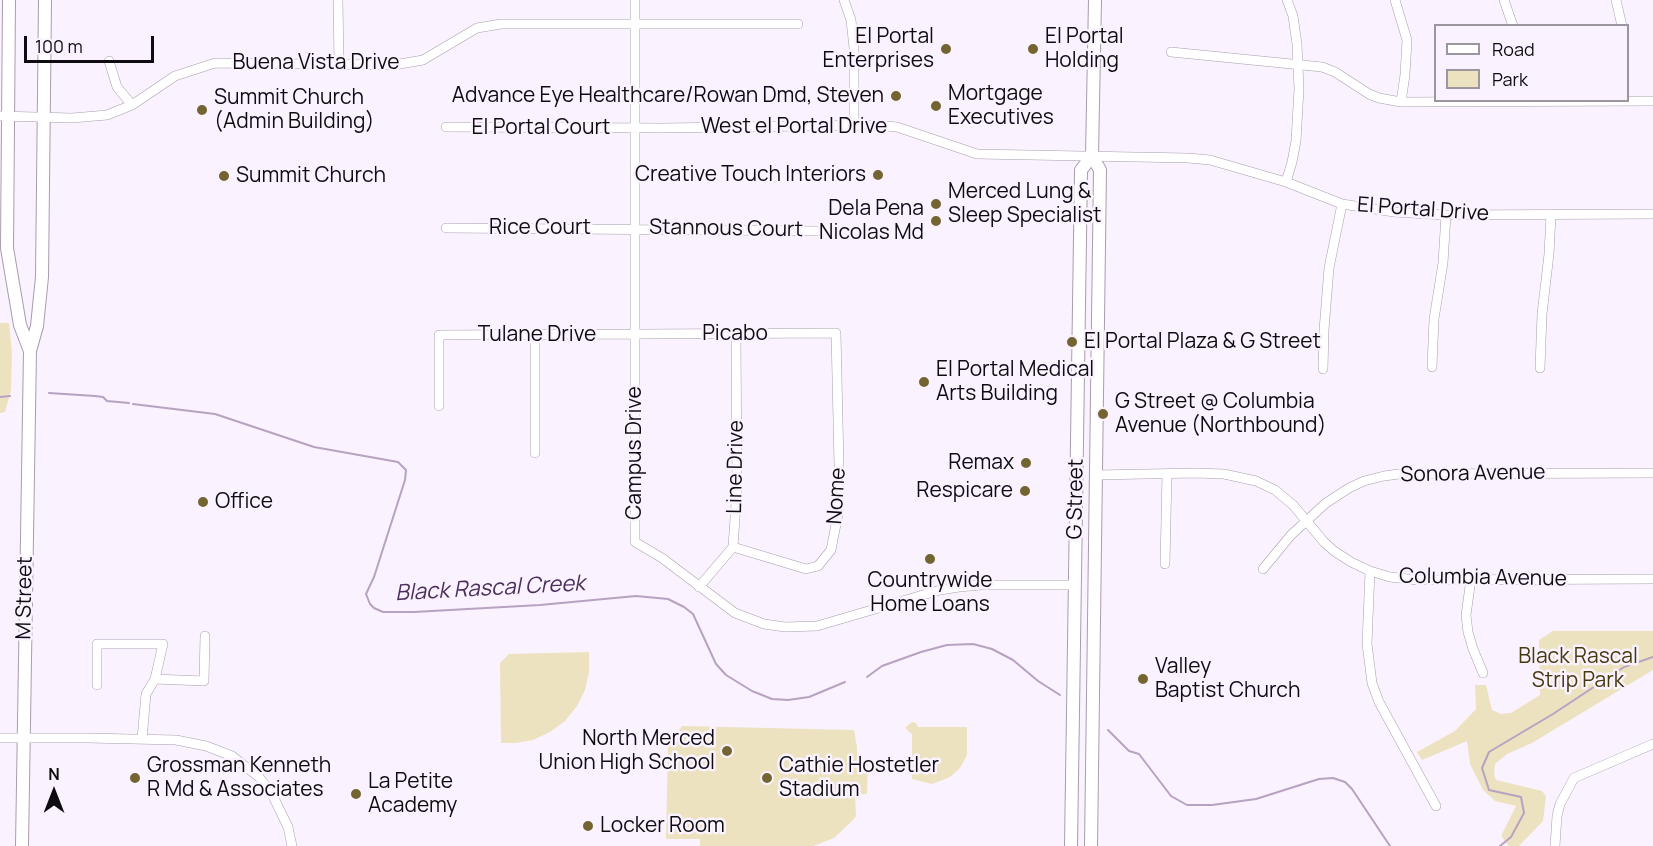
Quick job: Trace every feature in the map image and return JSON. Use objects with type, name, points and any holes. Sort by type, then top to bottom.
[{"type":"street","name":"M Street","points":[[9,0],[3,116],[7,248],[21,325],[30,351]]},
{"type":"street","name":"M Street","points":[[22,846],[30,351],[37,326],[42,277],[45,0]]},
{"type":"street","points":[[338,0],[339,64]]},
{"type":"street","name":"Campus Drive","points":[[635,0],[635,542],[655,553],[726,608],[744,618],[774,626],[805,628],[817,626],[940,590],[959,587],[1075,585]]},
{"type":"street","points":[[844,0],[851,20],[854,48],[854,124]]},
{"type":"street","name":"G Street","points":[[1091,846],[1100,170],[1092,156],[1095,0]]},
{"type":"street","points":[[1286,182],[1296,141],[1298,63],[1293,16],[1287,0]]},
{"type":"street","points":[[1395,0],[1407,40],[1401,102]]},
{"type":"street","points":[[1504,0],[1512,24]]},
{"type":"street","points":[[1616,0],[1622,24]]},
{"type":"street","name":"Buena Vista Drive","points":[[3,116],[93,117],[107,115],[132,105],[176,76],[215,63],[394,65],[423,60],[477,28],[501,24],[798,24]]},
{"type":"street","points":[[1172,52],[1322,67],[1335,72],[1369,94],[1401,102],[1434,102]]},
{"type":"street","points":[[109,61],[117,87],[132,105]]},
{"type":"street","points":[[1629,101],[1653,101]]},
{"type":"street","name":"West el Portal Drive","points":[[636,128],[854,124],[897,127],[977,154],[1092,156]]},
{"type":"street","name":"El Portal Court","points":[[446,127],[636,128]]},
{"type":"street","name":"G Street","points":[[1071,846],[1081,170],[1092,156]]},
{"type":"street","name":"El Portal Drive","points":[[1092,156],[1210,160],[1286,182],[1342,204],[1394,212],[1446,215],[1653,214]]},
{"type":"street","points":[[1323,369],[1326,289],[1332,246],[1342,204]]},
{"type":"street","points":[[1432,367],[1434,318],[1443,263],[1446,215]]},
{"type":"street","points":[[1540,368],[1542,314],[1551,215]]},
{"type":"street","name":"Rice Court","points":[[446,228],[635,228]]},
{"type":"street","name":"Stannous Court","points":[[635,228],[817,231]]},
{"type":"street","name":"Picabo","points":[[635,335],[836,333]]},
{"type":"street","name":"Nome","points":[[733,547],[806,569],[819,566],[831,550],[838,514],[836,333]]},
{"type":"street","name":"Tulane Drive","points":[[439,406],[439,334],[635,335]]},
{"type":"street","points":[[536,334],[536,453]]},
{"type":"street","name":"Line Drive","points":[[733,547],[737,489],[736,334]]},
{"type":"street","name":"Sonora Avenue","points":[[1263,569],[1305,520],[1349,488],[1364,481],[1398,474],[1653,473]]},
{"type":"street","points":[[1165,564],[1167,474]]},
{"type":"street","name":"Columbia Avenue","points":[[1096,475],[1224,474],[1256,481],[1275,490],[1293,505],[1334,551],[1370,571],[1403,579],[1653,579]]},
{"type":"street","points":[[699,587],[733,547]]},
{"type":"street","points":[[1370,571],[1367,644],[1372,683],[1379,702],[1436,806]]},
{"type":"street","points":[[1471,579],[1466,615],[1468,632],[1483,673]]},
{"type":"street","points":[[155,679],[204,681],[205,636]]},
{"type":"street","points":[[97,685],[98,644],[163,644],[155,679],[146,694],[142,739]]},
{"type":"street","points":[[0,738],[176,740],[206,746],[232,756],[260,777],[272,794],[288,827],[292,846]]},
{"type":"street","points":[[1556,846],[1558,810],[1574,778],[1653,744]]},
{"type":"green space","points":[[0,323],[9,323],[12,352],[11,390],[5,412],[0,413]]},
{"type":"green space","name":"Black Rascal Strip Park","points":[[1553,631],[1653,631],[1653,670],[1532,743],[1507,754],[1495,764],[1496,780],[1542,791],[1546,796],[1543,821],[1519,846],[1509,846],[1501,836],[1516,806],[1495,801],[1483,790],[1470,764],[1467,741],[1422,760],[1417,752],[1455,731],[1476,709],[1475,685],[1486,685],[1492,710],[1501,714],[1511,713],[1540,695],[1539,640]]},
{"type":"green space","points":[[589,652],[589,672],[585,690],[577,706],[565,721],[550,732],[533,740],[501,743],[500,663],[509,654]]},
{"type":"green space","points":[[912,722],[918,727],[967,727],[967,755],[960,768],[950,777],[932,784],[912,779],[912,734],[906,727]]},
{"type":"green space","name":"Cathie Hostetler Stadium","points":[[682,726],[854,730],[857,763],[868,763],[867,794],[855,794],[856,816],[852,821],[834,838],[813,846],[700,846],[700,839],[666,839],[668,745]]},
{"type":"waterway","name":"Black Rascal Creek","points":[[49,393],[95,396],[103,397],[107,401],[129,403]]},
{"type":"waterway","name":"Black Rascal Creek","points":[[0,397],[10,396]]},
{"type":"waterway","name":"Black Rascal Creek","points":[[133,404],[215,414],[314,447],[398,462],[406,470],[405,480],[374,577],[366,594],[370,604],[383,612],[540,605],[636,596],[668,599],[693,614],[716,664],[726,675],[752,691],[772,699],[788,700],[809,697],[845,682]]},
{"type":"waterway","name":"Black Rascal Creek","points":[[867,677],[882,666],[921,652],[947,645],[973,644],[992,649],[1013,660],[1038,681],[1060,695]]},
{"type":"waterway","name":"Black Rascal Creek","points":[[1500,846],[1511,837],[1524,813],[1521,797],[1489,790],[1482,768],[1489,752],[1553,714],[1624,667],[1653,657]]},
{"type":"waterway","name":"Black Rascal Creek","points":[[1108,730],[1129,751],[1139,754],[1171,796],[1187,805],[1212,805],[1256,799],[1319,779],[1333,778],[1345,782],[1390,846]]},
{"type":"place","name":"El Portal Enterprises","points":[[946,49]]},
{"type":"place","name":"El Portal Holding","points":[[1033,49]]},
{"type":"place","name":"Advance Eye Healthcare/Rowan Dmd, Steven","points":[[896,96]]},
{"type":"place","name":"Mortgage Executives","points":[[936,106]]},
{"type":"place","name":"Summit Church (Admin Building)","points":[[202,110]]},
{"type":"place","name":"Creative Touch Interiors","points":[[878,175]]},
{"type":"place","name":"Summit Church","points":[[224,176]]},
{"type":"place","name":"Merced Lung & Sleep Specialist","points":[[936,204]]},
{"type":"place","name":"Dela Pena Nicolas Md","points":[[936,221]]},
{"type":"place","name":"El Portal Plaza & G Street","points":[[1072,342]]},
{"type":"place","name":"El Portal Medical Arts Building","points":[[924,382]]},
{"type":"place","name":"G Street @ Columbia Avenue (Northbound)","points":[[1103,414]]},
{"type":"place","name":"Remax","points":[[1026,463]]},
{"type":"place","name":"Respicare","points":[[1025,491]]},
{"type":"place","name":"Office","points":[[203,502]]},
{"type":"place","name":"Countrywide Home Loans","points":[[930,559]]},
{"type":"place","name":"Valley Baptist Church","points":[[1143,679]]},
{"type":"place","name":"North Merced Union High School","points":[[727,751]]},
{"type":"place","name":"Grossman Kenneth R Md & Associates","points":[[135,778]]},
{"type":"place","name":"Cathie Hostetler Stadium","points":[[767,778]]},
{"type":"place","name":"La Petite Academy","points":[[356,794]]},
{"type":"place","name":"Locker Room","points":[[588,826]]}]
